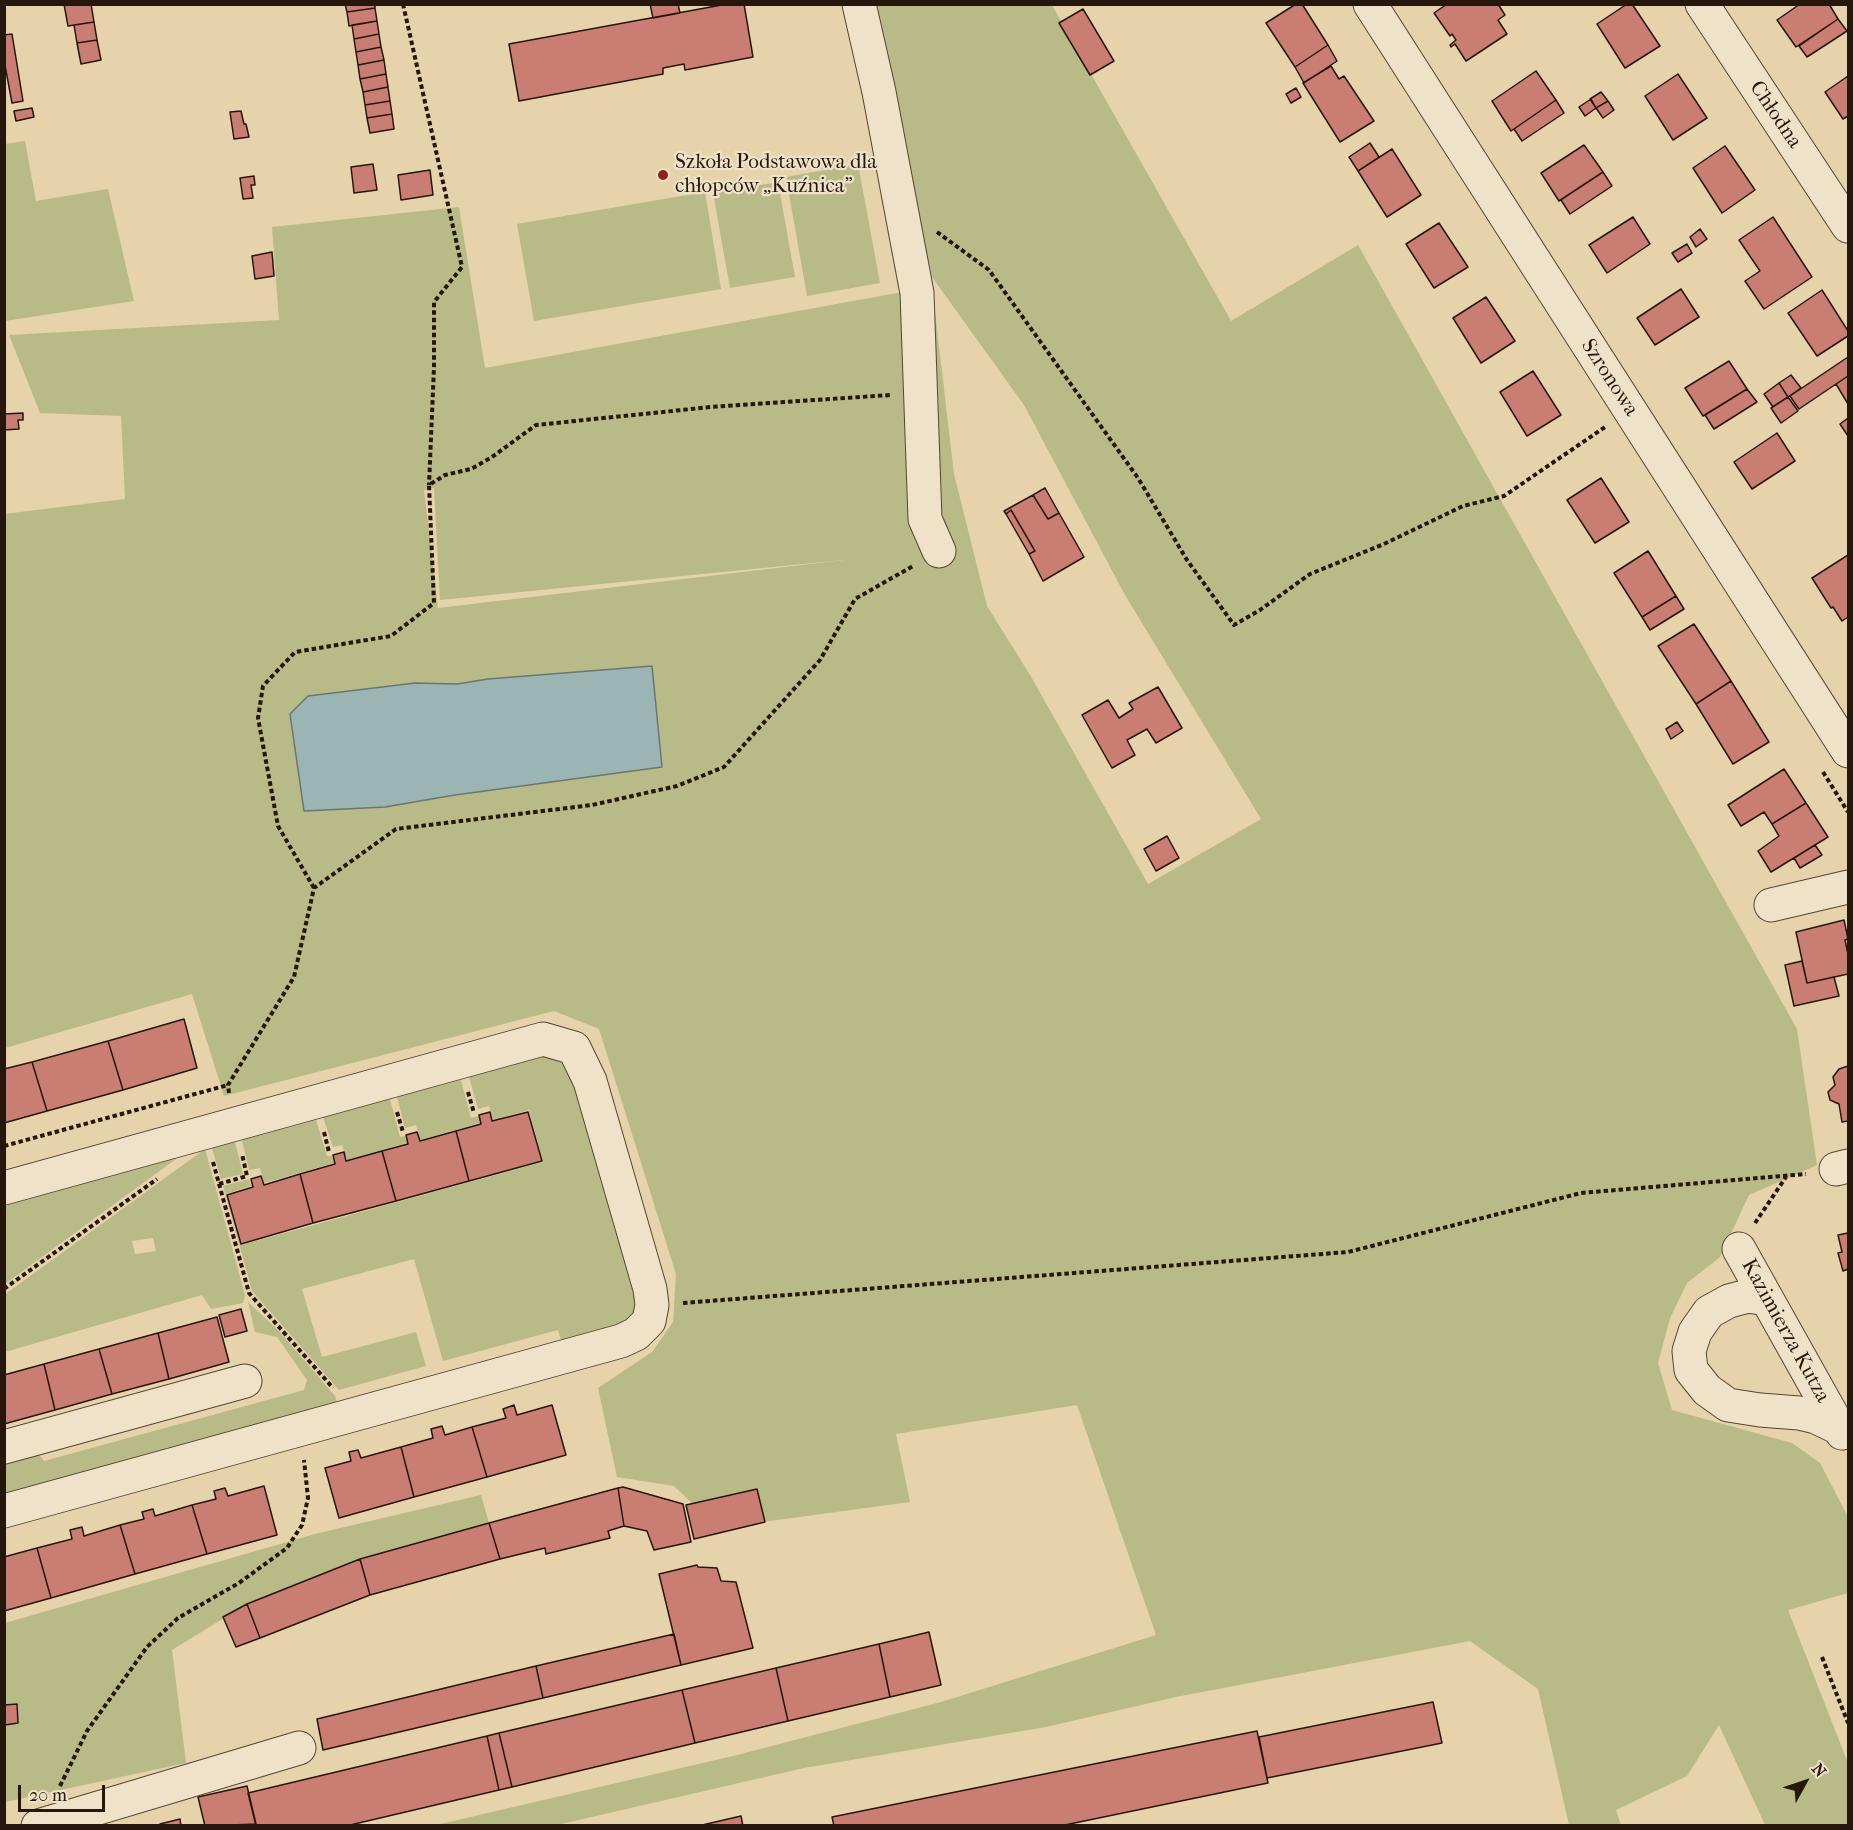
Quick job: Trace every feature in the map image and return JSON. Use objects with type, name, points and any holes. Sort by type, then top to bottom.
[{"type":"street","points":[[859,4],[879,92],[917,293],[926,519],[939,551]]},
{"type":"street","name":"Szronowa","points":[[1370,4],[1848,751]]},
{"type":"street","name":"Chłodna","points":[[1702,4],[1848,226]]},
{"type":"street","points":[[1771,905],[1848,887]]},
{"type":"street","points":[[4,1188],[237,1135],[543,1039],[574,1048],[590,1081],[650,1289],[652,1305],[649,1321],[636,1334],[621,1341],[4,1511]]},
{"type":"street","name":"Kazimierza Kutza","points":[[1739,1249],[1844,1437]]},
{"type":"street","points":[[1767,1299],[1748,1296],[1729,1301],[1709,1312],[1695,1332],[1689,1351],[1691,1370],[1707,1390],[1728,1405],[1816,1417],[1844,1437]]},
{"type":"street","points":[[4,1447],[245,1381]]},
{"type":"street","points":[[38,1826],[298,1748]]},
{"type":"path","points":[[314,888],[278,826],[258,718],[263,686],[295,652],[391,636],[434,603],[429,485],[434,302],[462,267],[403,4]]},
{"type":"path","points":[[904,224],[934,229],[989,270],[1138,478],[1188,560],[1234,625],[1260,610],[1311,574],[1384,544],[1463,506],[1504,496],[1630,410]]},
{"type":"path","points":[[429,485],[445,475],[471,469],[492,457],[536,425],[711,407],[883,396],[921,388]]},
{"type":"path","points":[[219,1184],[247,1176],[228,1085],[294,977],[314,888],[396,829],[592,805],[677,786],[724,767],[820,660],[855,599],[939,551]]},
{"type":"path","points":[[4,1146],[228,1085]]},
{"type":"path","points":[[211,1154],[249,1293],[336,1392],[344,1418]]},
{"type":"path","points":[[649,1321],[668,1304],[1348,1252],[1581,1193],[1815,1173],[1842,1168]]},
{"type":"path","points":[[58,1790],[87,1731],[147,1647],[177,1618],[239,1583],[287,1548],[302,1525],[308,1498],[304,1456]]},
{"type":"path","points":[[1822,1656],[1848,1723]]},
{"type":"green space","points":[[872,5],[1052,5],[1231,321],[1358,245],[1797,1029],[1817,1165],[1749,1195],[1720,1257],[1687,1283],[1670,1318],[1658,1363],[1672,1410],[1792,1443],[1820,1463],[1848,1517],[1848,1593],[1788,1610],[1848,1763],[1848,1825],[1765,1825],[1719,1725],[1687,1776],[1616,1810],[1621,1825],[1569,1825],[1538,1689],[1470,1641],[1176,1697],[1046,1727],[804,1768],[557,1825],[436,1825],[737,1755],[941,1702],[1156,1635],[1077,1405],[896,1434],[910,1502],[718,1528],[674,1486],[617,1477],[598,1388],[652,1352],[673,1322],[676,1274],[599,1029],[554,1011],[224,1096],[192,994],[5,1048],[4,514],[125,499],[121,416],[40,413],[9,335],[279,320],[272,227],[459,207],[485,368],[897,293],[933,295],[954,474],[987,606],[1030,675],[1148,884],[1261,819],[1125,595],[1024,405],[932,277]],"holes":[[[434,488],[440,600],[844,560],[438,608],[424,490]],[[652,666],[662,767],[455,795],[385,807],[304,811],[290,714],[308,696],[415,683],[457,684],[488,679]]]},
{"type":"green space","points":[[25,141],[36,201],[108,189],[134,301],[5,321],[5,144]]},
{"type":"green space","points":[[858,164],[880,283],[807,296],[786,177]]},
{"type":"green space","points":[[778,182],[795,277],[730,288],[713,193]]},
{"type":"green space","points":[[705,192],[721,289],[534,321],[517,224]]},
{"type":"green space","points":[[564,1051],[642,1289],[638,1320],[563,1347],[558,1330],[443,1361],[414,1259],[302,1289],[322,1357],[416,1332],[426,1366],[339,1390],[252,1291],[223,1186],[249,1179],[251,1186],[226,1194],[241,1245],[543,1162],[529,1110],[493,1120],[489,1106],[478,1109],[469,1077],[514,1065],[512,1056]]},
{"type":"green space","points":[[461,1080],[471,1118],[479,1116],[480,1123],[420,1140],[416,1125],[405,1128],[397,1097]]},
{"type":"green space","points":[[390,1099],[400,1137],[405,1136],[407,1143],[347,1160],[342,1145],[333,1147],[323,1117]]},
{"type":"green space","points":[[316,1120],[327,1156],[332,1156],[334,1163],[264,1183],[260,1168],[249,1170],[242,1140]]},
{"type":"green space","points":[[235,1142],[243,1174],[221,1179],[212,1148]]},
{"type":"green space","points":[[205,1149],[245,1295],[243,1303],[211,1309],[202,1295],[5,1352],[4,1295]],"holes":[[[153,1238],[156,1251],[135,1254],[132,1241]]]},
{"type":"green space","points":[[180,1156],[5,1284],[5,1199]]},
{"type":"green space","points":[[248,1302],[279,1331],[335,1396],[338,1407],[5,1502],[5,1457],[33,1447],[44,1461],[304,1390],[307,1380],[277,1337],[255,1332]]},
{"type":"green space","points":[[481,1495],[489,1523],[360,1559],[247,1604],[172,1650],[186,1763],[5,1802],[5,1623],[315,1534]]},
{"type":"water","points":[[652,666],[662,767],[455,795],[385,807],[304,811],[290,714],[308,696],[415,683],[457,684],[488,679]]},
{"type":"building","points":[[64,4],[91,4],[94,22],[68,26]]},
{"type":"building","points":[[345,4],[375,4],[375,8],[347,12]]},
{"type":"building","points":[[650,4],[678,4],[680,13],[653,18]]},
{"type":"building","points":[[727,4],[744,4],[753,57],[685,70],[684,64],[663,68],[663,74],[519,101],[509,44]]},
{"type":"building","points":[[1296,4],[1302,4],[1328,45],[1295,67],[1266,23]]},
{"type":"building","points":[[1447,4],[1498,4],[1505,15],[1498,20],[1507,34],[1466,61],[1455,44],[1451,47],[1450,45],[1456,40],[1452,34],[1450,36],[1434,13]]},
{"type":"building","points":[[1627,4],[1632,4],[1660,46],[1625,68],[1597,24]]},
{"type":"building","points":[[1800,4],[1829,4],[1838,19],[1796,47],[1777,20]]},
{"type":"building","points":[[375,8],[377,21],[349,26],[347,12]]},
{"type":"building","points":[[1083,9],[1114,61],[1090,75],[1059,23]]},
{"type":"building","points":[[1838,19],[1847,31],[1807,57],[1799,46]]},
{"type":"building","points":[[377,21],[379,34],[354,39],[352,25]]},
{"type":"building","points":[[94,22],[97,40],[77,43],[74,25]]},
{"type":"building","points":[[12,34],[23,101],[12,103],[4,60],[4,35]]},
{"type":"building","points":[[379,34],[381,47],[356,52],[354,39]]},
{"type":"building","points":[[97,40],[101,60],[81,64],[77,43]]},
{"type":"building","points":[[1328,45],[1337,61],[1304,83],[1295,67]]},
{"type":"building","points":[[381,47],[384,60],[358,65],[356,52]]},
{"type":"building","points":[[384,60],[386,74],[360,79],[358,65]]},
{"type":"building","points":[[1331,66],[1339,79],[1344,76],[1374,121],[1340,142],[1303,83]]},
{"type":"building","points":[[1536,71],[1556,100],[1511,131],[1492,101]]},
{"type":"building","points":[[386,74],[388,87],[363,92],[360,79]]},
{"type":"building","points":[[1678,74],[1707,118],[1673,140],[1645,96]]},
{"type":"building","points":[[1848,76],[1848,116],[1843,119],[1825,92]]},
{"type":"building","points":[[388,87],[390,101],[365,105],[363,92]]},
{"type":"building","points":[[1296,88],[1301,97],[1291,103],[1286,94]]},
{"type":"building","points":[[1601,92],[1608,101],[1596,108],[1590,99]]},
{"type":"building","points":[[1591,99],[1596,108],[1585,116],[1579,107]]},
{"type":"building","points":[[1556,100],[1564,113],[1522,141],[1514,129]]},
{"type":"building","points":[[390,101],[392,114],[367,118],[365,105]]},
{"type":"building","points":[[1608,101],[1614,110],[1603,118],[1596,108]]},
{"type":"building","points":[[32,108],[34,117],[16,121],[14,111]]},
{"type":"building","points":[[241,111],[249,137],[234,139],[230,112]]},
{"type":"building","points":[[392,114],[394,129],[370,133],[367,118]]},
{"type":"building","points":[[1370,143],[1379,157],[1358,171],[1349,157]]},
{"type":"building","points":[[1584,145],[1603,172],[1559,201],[1541,173]]},
{"type":"building","points":[[1725,146],[1755,190],[1722,213],[1693,168]]},
{"type":"building","points":[[1392,149],[1421,195],[1387,217],[1358,171]]},
{"type":"building","points":[[373,164],[377,190],[354,193],[351,167]]},
{"type":"building","points":[[430,170],[433,195],[401,200],[398,175]]},
{"type":"building","points":[[1603,172],[1612,186],[1570,214],[1561,200]]},
{"type":"building","points":[[254,176],[255,185],[251,185],[253,198],[243,199],[240,178]]},
{"type":"building","points":[[1633,217],[1650,244],[1607,273],[1589,245]]},
{"type":"building","points":[[1773,217],[1812,277],[1764,309],[1745,281],[1760,271],[1739,240]]},
{"type":"building","points":[[1439,223],[1468,267],[1434,288],[1406,244]]},
{"type":"building","points":[[1700,229],[1707,239],[1696,247],[1690,237]]},
{"type":"building","points":[[1687,244],[1692,253],[1678,262],[1672,253]]},
{"type":"building","points":[[272,252],[274,276],[255,279],[252,256]]},
{"type":"building","points":[[1681,289],[1699,317],[1655,345],[1637,318]]},
{"type":"building","points":[[1822,290],[1848,331],[1848,336],[1817,356],[1788,313]]},
{"type":"building","points":[[1486,297],[1515,341],[1481,363],[1453,318]]},
{"type":"building","points":[[1848,357],[1848,376],[1799,409],[1790,396]]},
{"type":"building","points":[[1729,361],[1747,389],[1703,416],[1685,388]]},
{"type":"building","points":[[1533,371],[1561,415],[1527,436],[1500,392]]},
{"type":"building","points":[[1791,375],[1801,388],[1788,397],[1779,383]]},
{"type":"building","points":[[1848,376],[1848,404],[1836,384]]},
{"type":"building","points":[[1779,383],[1788,397],[1773,407],[1764,394]]},
{"type":"building","points":[[1747,389],[1757,402],[1714,429],[1705,415]]},
{"type":"building","points":[[1788,397],[1798,411],[1781,423],[1771,408]]},
{"type":"building","points":[[23,413],[23,420],[18,420],[19,429],[4,430],[4,414]]},
{"type":"building","points":[[1848,418],[1848,436],[1840,424]]},
{"type":"building","points":[[1777,433],[1795,461],[1752,489],[1734,462]]},
{"type":"building","points":[[1601,478],[1629,522],[1595,543],[1567,500]]},
{"type":"building","points":[[1045,488],[1059,513],[1048,519],[1033,495]]},
{"type":"building","points":[[1033,495],[1048,519],[1059,513],[1084,557],[1043,581],[1029,554],[1035,551],[1011,510],[1006,514],[1004,511]]},
{"type":"building","points":[[1011,510],[1035,551],[1029,554],[1006,514]]},
{"type":"building","points":[[1648,551],[1676,596],[1642,617],[1614,573]]},
{"type":"building","points":[[1848,555],[1848,617],[1842,621],[1812,578]]},
{"type":"building","points":[[1676,596],[1684,609],[1650,630],[1642,617]]},
{"type":"building","points":[[1694,624],[1731,681],[1696,704],[1658,646]]},
{"type":"building","points":[[1731,681],[1769,742],[1733,764],[1696,704]]},
{"type":"building","points":[[1158,687],[1182,728],[1156,743],[1147,729],[1127,740],[1135,755],[1112,768],[1082,715],[1108,700],[1119,718],[1133,709],[1129,703]]},
{"type":"building","points":[[1677,722],[1683,731],[1671,739],[1666,729]]},
{"type":"building","points":[[1784,769],[1806,803],[1772,824],[1764,812],[1741,826],[1728,805]]},
{"type":"building","points":[[1806,803],[1828,837],[1771,872],[1758,851],[1779,836],[1772,824]]},
{"type":"building","points":[[1167,836],[1179,858],[1156,871],[1144,849]]},
{"type":"building","points":[[1815,845],[1822,855],[1800,868],[1794,858]]},
{"type":"building","points":[[1844,920],[1848,939],[1845,940],[1848,974],[1807,983],[1796,932]]},
{"type":"building","points":[[1802,961],[1807,983],[1834,977],[1839,996],[1794,1006],[1785,965]]},
{"type":"building","points":[[184,1019],[197,1068],[123,1090],[108,1041]]},
{"type":"building","points":[[108,1041],[123,1090],[47,1111],[32,1062]]},
{"type":"building","points":[[32,1062],[47,1111],[4,1123],[4,1069]]},
{"type":"building","points":[[1848,1066],[1848,1121],[1842,1122],[1839,1104],[1830,1100],[1828,1092],[1835,1085],[1833,1077],[1839,1069]]},
{"type":"building","points":[[490,1112],[492,1121],[528,1112],[542,1161],[469,1181],[456,1131],[481,1124],[479,1115]]},
{"type":"building","points":[[456,1131],[469,1181],[396,1201],[382,1151],[408,1144],[406,1135],[417,1132],[420,1141]]},
{"type":"building","points":[[382,1151],[396,1201],[313,1223],[300,1174],[335,1164],[333,1155],[344,1152],[346,1161]]},
{"type":"building","points":[[300,1174],[313,1223],[241,1244],[227,1195],[253,1187],[251,1179],[261,1176],[264,1185]]},
{"type":"building","points":[[1848,1233],[1848,1269],[1843,1271],[1838,1253],[1842,1252],[1838,1235]]},
{"type":"building","points":[[241,1309],[247,1331],[225,1337],[219,1315]]},
{"type":"building","points":[[217,1317],[229,1362],[169,1379],[158,1333]]},
{"type":"building","points":[[158,1333],[169,1379],[112,1394],[99,1349]]},
{"type":"building","points":[[99,1349],[112,1394],[55,1410],[44,1364]]},
{"type":"building","points":[[44,1364],[55,1410],[4,1424],[4,1375]]},
{"type":"building","points":[[514,1405],[517,1415],[552,1405],[566,1455],[487,1477],[472,1427],[506,1418],[503,1409]]},
{"type":"building","points":[[442,1426],[445,1435],[472,1427],[487,1477],[414,1497],[401,1447],[433,1438],[431,1429]]},
{"type":"building","points":[[401,1447],[414,1497],[339,1518],[325,1468],[351,1461],[349,1452],[358,1450],[361,1458]]},
{"type":"building","points":[[264,1486],[277,1535],[207,1554],[192,1505],[216,1499],[214,1491],[225,1488],[228,1496]]},
{"type":"building","points":[[623,1487],[683,1504],[691,1542],[654,1550],[647,1531],[624,1526],[618,1488]]},
{"type":"building","points":[[618,1488],[624,1526],[608,1531],[610,1538],[546,1554],[545,1548],[500,1559],[489,1523]]},
{"type":"building","points":[[757,1489],[765,1522],[694,1539],[686,1505]]},
{"type":"building","points":[[192,1505],[207,1554],[135,1574],[120,1525],[144,1519],[142,1512],[153,1509],[155,1516]]},
{"type":"building","points":[[489,1523],[500,1559],[370,1595],[360,1559]]},
{"type":"building","points":[[120,1525],[135,1574],[51,1598],[37,1548],[72,1539],[70,1530],[82,1527],[84,1536]]},
{"type":"building","points":[[37,1548],[51,1598],[4,1611],[4,1557]]},
{"type":"building","points":[[360,1559],[370,1595],[260,1638],[247,1604]]},
{"type":"building","points":[[697,1565],[698,1567],[717,1568],[721,1581],[736,1582],[753,1648],[681,1665],[659,1574]]},
{"type":"building","points":[[247,1604],[260,1638],[236,1647],[223,1617]]},
{"type":"building","points":[[929,1632],[941,1685],[890,1697],[879,1644]]},
{"type":"building","points":[[674,1634],[681,1665],[543,1698],[536,1666]]},
{"type":"building","points":[[879,1644],[890,1697],[788,1721],[776,1668]]},
{"type":"building","points":[[536,1666],[543,1698],[323,1750],[317,1719]]},
{"type":"building","points":[[776,1668],[788,1721],[695,1743],[682,1690]]},
{"type":"building","points":[[682,1690],[695,1743],[512,1787],[499,1733]]},
{"type":"building","points":[[1433,1702],[1442,1743],[1267,1778],[1259,1737]]},
{"type":"building","points":[[17,1704],[18,1723],[5,1725],[4,1705]]},
{"type":"building","points":[[1257,1731],[1268,1783],[1060,1826],[834,1826],[832,1817]]},
{"type":"building","points":[[499,1733],[512,1787],[499,1790],[487,1736]]},
{"type":"building","points":[[487,1736],[499,1790],[346,1826],[256,1826],[248,1793]]},
{"type":"building","points":[[247,1786],[256,1824],[205,1826],[198,1797]]},
{"type":"building","points":[[741,1816],[743,1826],[698,1826]]},
{"type":"building","points":[[180,1819],[181,1826],[161,1826],[160,1824]]},
{"type":"place","name":"Szkoła Podstawowa dla chłopców „Kuźnica”","points":[[663,175]]}]
